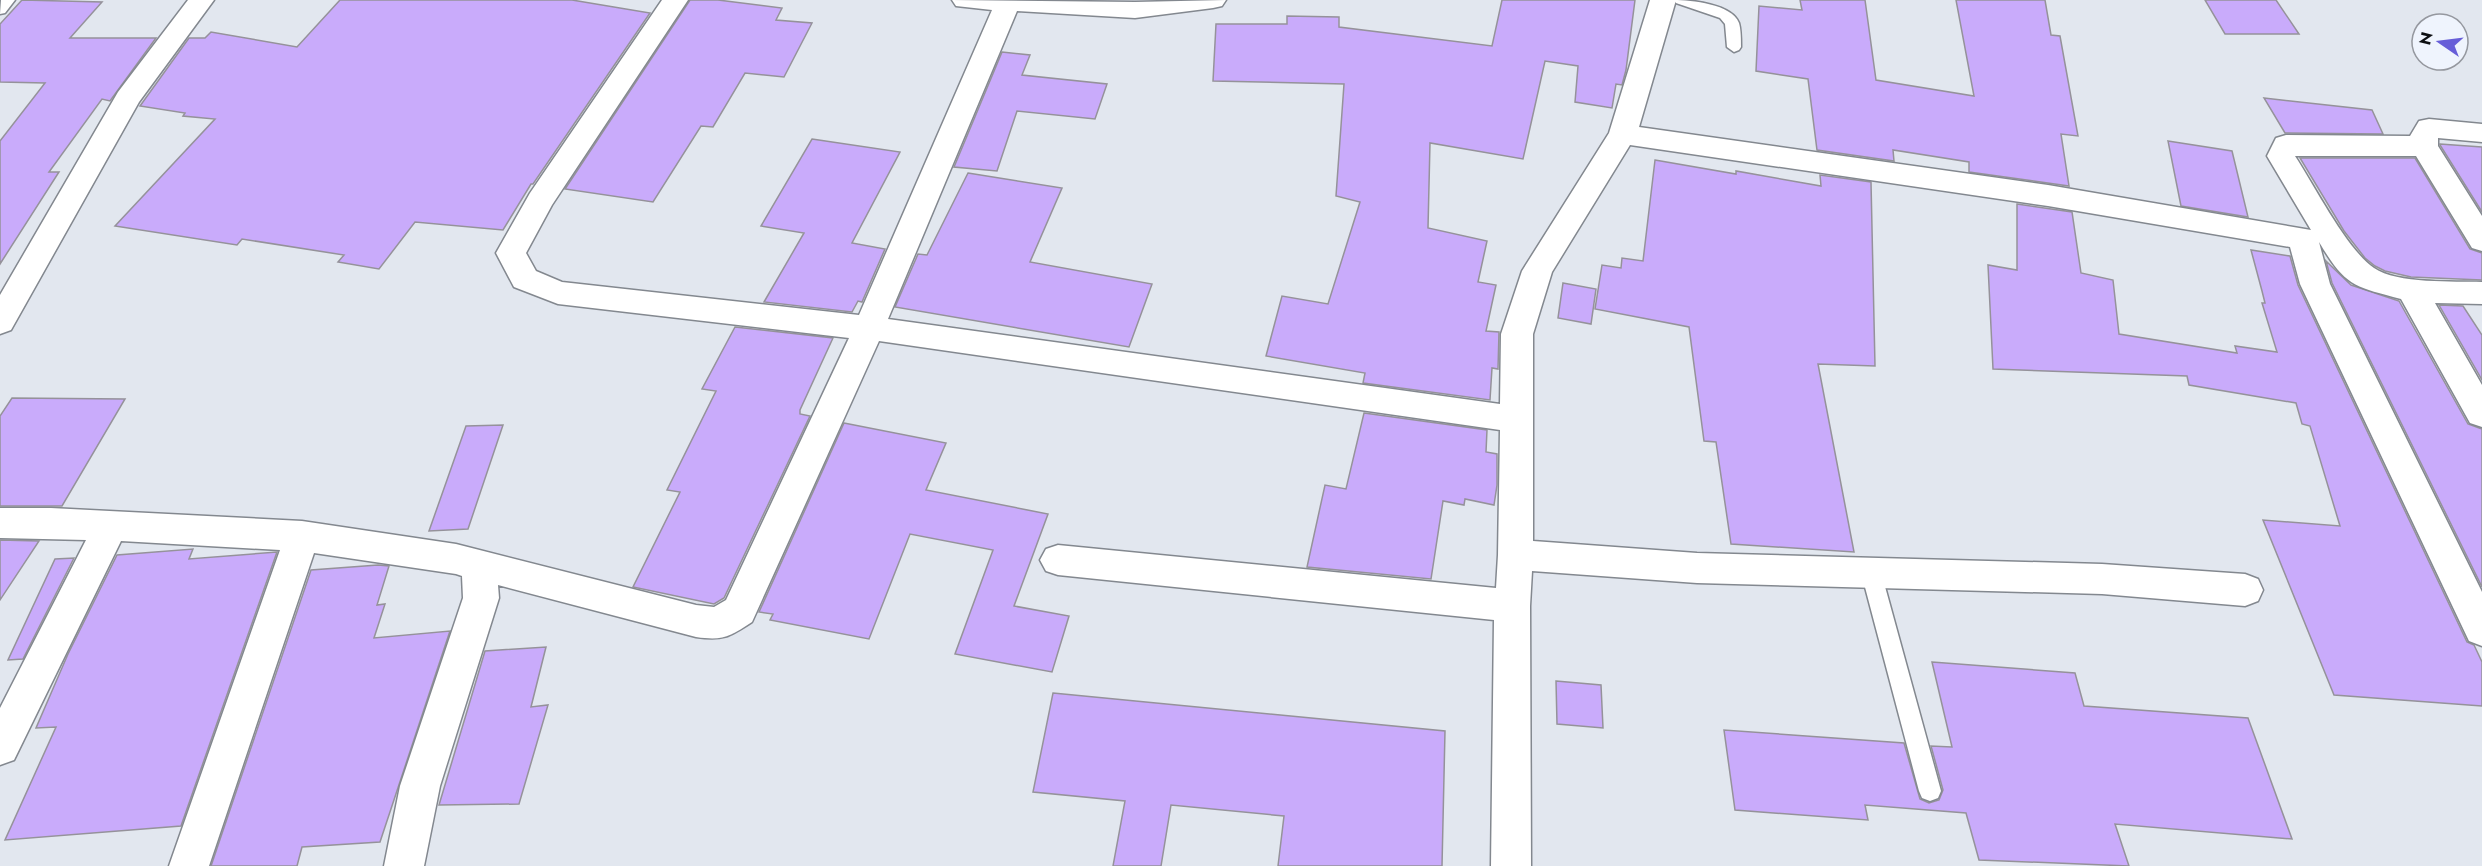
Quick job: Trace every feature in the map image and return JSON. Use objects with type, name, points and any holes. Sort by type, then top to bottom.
[{"type":"street","points":[[4,307],[128,98],[201,0]]},
{"type":"street","points":[[675,0],[540,200],[511,253],[525,279],[558,292],[869,328],[1516,419]]},
{"type":"street","points":[[965,0],[1135,10],[1213,0]]},
{"type":"street","points":[[1511,866],[1512,606],[1516,555],[1517,334],[1537,271],[1623,134],[1664,0]]},
{"type":"street","points":[[0,523],[302,536],[456,559],[479,567],[696,621],[719,624],[739,611],[869,328],[1008,1]]},
{"type":"street","points":[[2482,133],[2429,128],[2424,135],[2424,146],[2482,240]]},
{"type":"street","points":[[1623,134],[1975,185],[2317,239],[2365,278],[2412,291],[2482,293]]},
{"type":"street","points":[[2424,146],[2286,144],[2281,156],[2317,239],[2315,284],[2478,616]]},
{"type":"street","points":[[2412,291],[2482,414]]},
{"type":"street","points":[[0,747],[111,526]]},
{"type":"street","points":[[189,866],[302,536]]},
{"type":"street","points":[[1516,555],[1697,568],[2102,579],[2245,590]]},
{"type":"street","points":[[1058,560],[1512,606]]},
{"type":"street","points":[[404,866],[420,786],[481,598],[479,567]]},
{"type":"lane","points":[[0,10],[8,0]]},
{"type":"lane","points":[[1682,0],[1725,15],[1732,23],[1734,47]]},
{"type":"lane","points":[[1870,573],[1930,791]]},
{"type":"building","points":[[22,0],[102,2],[70,38],[156,38],[110,101],[102,99],[49,172],[59,172],[0,264],[0,141],[45,83],[0,82],[0,24]]},
{"type":"building","points":[[340,0],[572,0],[650,13],[531,184],[503,230],[415,222],[379,269],[338,262],[344,255],[242,239],[237,245],[115,226],[215,119],[183,116],[185,113],[140,106],[189,38],[205,38],[211,32],[297,47]]},
{"type":"building","points":[[690,0],[718,0],[782,8],[776,20],[812,23],[784,77],[745,73],[713,127],[701,126],[653,202],[565,189]]},
{"type":"building","points":[[1502,0],[1635,0],[1626,70],[1622,85],[1616,84],[1612,108],[1575,102],[1578,66],[1545,61],[1523,159],[1430,143],[1428,228],[1487,241],[1478,282],[1496,285],[1486,331],[1499,332],[1498,369],[1492,368],[1490,400],[1363,383],[1365,373],[1266,356],[1282,296],[1328,304],[1360,202],[1336,196],[1344,84],[1213,81],[1216,24],[1287,24],[1287,16],[1339,17],[1339,27],[1492,46]]},
{"type":"building","points":[[1800,0],[1865,0],[1876,80],[1974,96],[1956,0],[2045,0],[2051,35],[2060,36],[2078,136],[2061,134],[2069,186],[1969,172],[1969,162],[1893,150],[1894,161],[1817,150],[1808,79],[1756,71],[1759,6],[1802,10]]},
{"type":"building","points":[[2205,0],[2276,0],[2299,34],[2225,34]]},
{"type":"building","points":[[1002,52],[1030,55],[1022,75],[1107,84],[1095,119],[1017,111],[997,171],[954,167]]},
{"type":"building","points":[[2264,98],[2372,110],[2383,134],[2285,133]]},
{"type":"building","points":[[812,139],[900,152],[852,243],[885,249],[862,302],[858,301],[852,312],[764,302],[804,233],[761,226]]},
{"type":"building","points":[[2168,141],[2232,151],[2248,217],[2181,206]]},
{"type":"building","points":[[2440,145],[2482,147],[2482,212]]},
{"type":"building","points":[[2300,158],[2415,158],[2470,249],[2482,253],[2482,280],[2411,277],[2385,271],[2375,266],[2365,258],[2344,231]]},
{"type":"building","points":[[1655,160],[1821,186],[1820,175],[1871,182],[1875,366],[1818,364],[1854,552],[1731,544],[1716,442],[1704,441],[1689,327],[1595,309],[1602,265],[1621,268],[1622,258],[1643,261]]},
{"type":"building","points":[[968,173],[1062,188],[1030,262],[1152,284],[1129,347],[895,307],[918,254],[927,255]]},
{"type":"building","points":[[2017,204],[2072,212],[2081,273],[2113,280],[2119,334],[2237,353],[2235,346],[2277,352],[2262,303],[2265,303],[2251,250],[2290,256],[2298,285],[2467,642],[2474,645],[2482,662],[2482,706],[2334,695],[2263,520],[2340,526],[2310,426],[2302,424],[2296,403],[2189,385],[2187,376],[1993,369],[1988,265],[2017,270]]},
{"type":"building","points":[[2326,261],[2351,285],[2399,301],[2468,424],[2482,429],[2482,587],[2332,283]]},
{"type":"building","points":[[1563,283],[1596,289],[1591,324],[1558,318]]},
{"type":"building","points":[[2439,305],[2463,306],[2482,335],[2482,380]]},
{"type":"building","points":[[735,327],[833,338],[800,410],[800,414],[810,416],[724,598],[714,604],[633,587],[680,492],[667,490],[716,391],[702,389]]},
{"type":"building","points":[[12,398],[125,399],[62,506],[0,506],[0,416]]},
{"type":"building","points":[[1364,413],[1487,430],[1486,452],[1497,454],[1497,485],[1494,505],[1465,499],[1464,505],[1443,501],[1431,579],[1307,567],[1325,485],[1346,489]]},
{"type":"building","points":[[844,423],[946,443],[926,490],[1048,514],[1014,606],[1069,616],[1052,672],[955,654],[993,550],[910,534],[869,639],[770,620],[773,614],[759,612]]},
{"type":"building","points":[[503,425],[468,529],[429,531],[466,426]]},
{"type":"building","points":[[0,540],[39,541],[0,600]]},
{"type":"building","points":[[193,549],[189,559],[277,552],[181,826],[5,840],[56,727],[36,728],[68,654],[117,555]]},
{"type":"building","points":[[74,558],[23,659],[8,660],[55,559]]},
{"type":"building","points":[[389,566],[377,605],[385,604],[374,638],[450,631],[380,842],[302,847],[297,866],[211,866],[311,570]]},
{"type":"building","points":[[546,647],[531,707],[548,705],[519,804],[439,805],[485,651]]},
{"type":"building","points":[[1932,662],[2075,673],[2084,706],[2248,718],[2292,839],[2115,824],[2129,866],[1979,860],[1966,813],[1865,805],[1868,820],[1735,810],[1724,730],[1904,743],[1920,799],[1929,803],[1939,800],[1943,790],[1931,746],[1952,747]]},
{"type":"building","points":[[1556,681],[1601,685],[1603,728],[1557,724]]},
{"type":"building","points":[[1053,693],[1445,731],[1442,866],[1278,866],[1284,816],[1171,805],[1161,866],[1113,866],[1125,801],[1033,792]]}]
